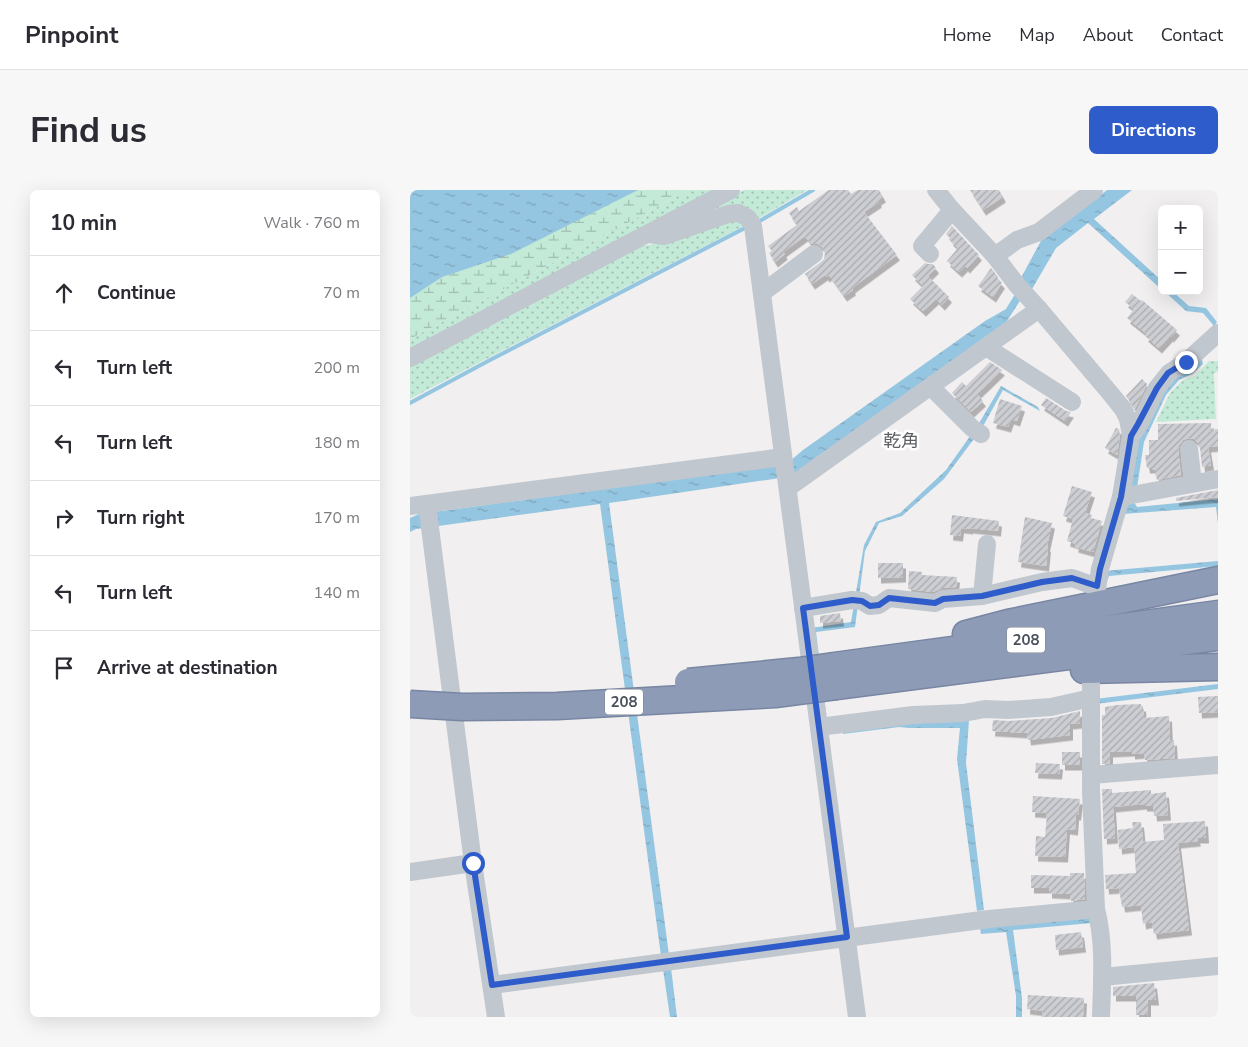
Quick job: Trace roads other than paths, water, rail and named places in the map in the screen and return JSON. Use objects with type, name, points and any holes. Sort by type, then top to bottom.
[{"type":"highway","points":[[850,674],[1008,623],[1218,580]]},
{"type":"highway","name":"208","points":[[410,704],[462,707],[557,706],[775,694],[850,674],[1218,614]]},
{"type":"highway","name":"208","points":[[410,686],[464,689],[556,689],[669,684],[798,671],[850,674],[1218,637]]},
{"type":"highway","points":[[850,674],[1218,667]]},
{"type":"street","points":[[410,358],[731,190]]},
{"type":"street","points":[[803,608],[857,600],[870,606],[879,605],[889,598],[935,603],[943,599],[982,596],[1042,582],[1072,578],[1096,591],[1100,569],[1121,497],[1131,436],[1128,419],[1123,409],[1110,393],[995,256],[936,190]]},
{"type":"street","points":[[995,256],[1017,240],[1039,232],[1094,190]]},
{"type":"street","points":[[930,254],[922,246],[952,210]]},
{"type":"street","points":[[649,234],[664,236],[728,214],[739,213],[748,218],[753,226],[857,1017]]},
{"type":"street","points":[[762,293],[814,254]]},
{"type":"street","points":[[787,484],[931,387],[986,347],[1028,297]]},
{"type":"street","points":[[1131,436],[1157,388],[1168,373],[1186,362],[1218,333]]},
{"type":"street","points":[[986,347],[1072,402]]},
{"type":"street","points":[[931,387],[977,431]]},
{"type":"street","points":[[1189,448],[1193,483]]},
{"type":"street","points":[[496,1017],[473,863],[430,528],[418,505],[783,458]]},
{"type":"street","points":[[1121,497],[1218,479]]},
{"type":"street","points":[[982,596],[987,544]]},
{"type":"street","points":[[1091,678],[1091,775],[1096,908],[1101,936],[1101,1017]]},
{"type":"street","points":[[818,727],[913,715],[963,713],[985,709],[1008,710],[1051,707],[1090,698]]},
{"type":"street","points":[[1091,775],[1218,765]]},
{"type":"street","points":[[410,872],[473,863]]},
{"type":"street","points":[[492,985],[847,937],[1096,908]]},
{"type":"street","points":[[1102,977],[1218,966]]},
{"type":"water","points":[[410,190],[638,190],[511,254],[442,277],[410,298]]},
{"type":"water","points":[[1107,190],[1132,190],[1094,219],[1158,277],[1158,286],[1088,223],[1056,248],[1032,289],[1026,291],[1004,326],[794,474],[780,478],[609,503],[669,955],[661,956],[600,504],[416,529],[410,532],[410,518],[419,514],[779,465],[789,462],[803,450],[985,321],[1006,309],[1020,286],[1022,276],[1042,239]]},
{"type":"water","points":[[1168,295],[1177,295],[1189,306],[1206,308],[1217,322],[1214,326],[1203,313],[1186,311]]},
{"type":"water","points":[[1202,359],[1203,364],[1192,374],[1179,380],[1166,395],[1144,442],[1137,488],[1128,486],[1137,439],[1169,381]]},
{"type":"water","points":[[1001,386],[1038,407],[1040,411],[1003,390],[982,428],[944,479],[902,516],[879,523],[865,551],[855,627],[816,632],[827,720],[811,628],[851,622],[864,545],[876,522],[900,513],[946,470],[978,425]]},
{"type":"water","points":[[1218,499],[1218,523],[1216,507],[1123,514],[1122,507],[1134,502],[1137,507]]},
{"type":"water","points":[[1218,561],[1218,566],[1109,576],[1107,581],[1102,581],[1104,571]]},
{"type":"water","points":[[1218,684],[1218,689],[1095,704],[1095,699]]},
{"type":"water","points":[[969,720],[966,763],[984,910],[977,911],[957,759],[960,728],[899,727],[843,734],[843,728]]},
{"type":"water","points":[[1091,915],[1092,923],[1013,930],[1022,998],[1022,1017],[1016,1017],[1016,996],[1006,932],[981,934],[980,928]]},
{"type":"water","points":[[671,968],[677,1017],[670,1017],[663,969]]},
{"type":"waterway","points":[[758,222],[813,190]]},
{"type":"waterway","points":[[410,403],[745,228]]},
{"type":"district","name":"乾角","points":[[901,441]]}]
